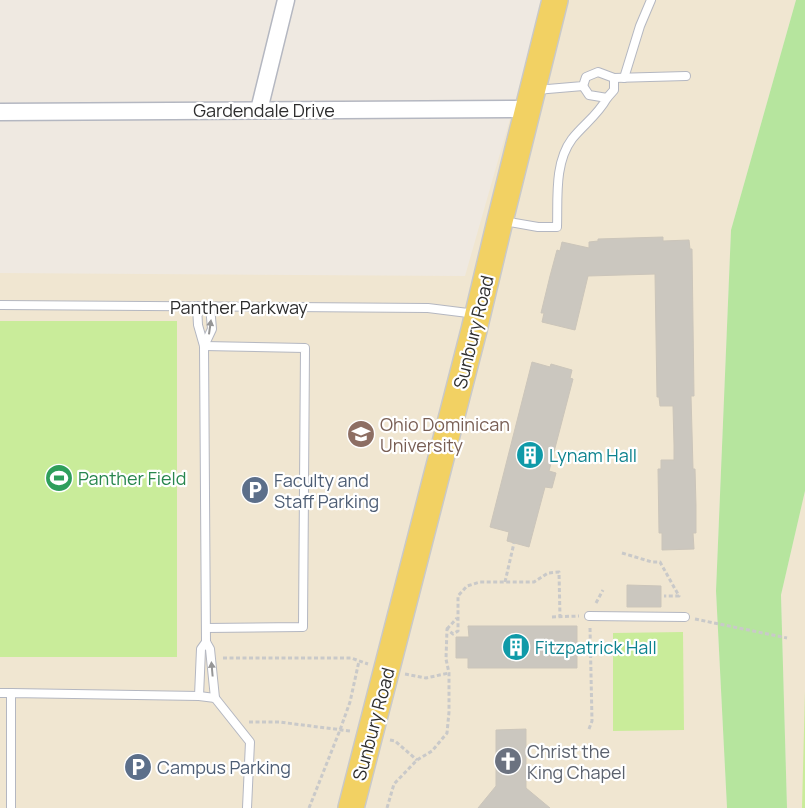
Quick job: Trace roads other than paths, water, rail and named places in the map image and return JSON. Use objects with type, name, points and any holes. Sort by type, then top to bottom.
[{"type":"main road","name":"Sunbury Road","points":[[351,808],[478,314],[555,0]]},
{"type":"street","points":[[260,110],[286,0]]},
{"type":"street","name":"Gardendale Drive","points":[[0,112],[260,110],[530,100]]},
{"type":"lane","points":[[624,78],[640,26],[651,0]]},
{"type":"lane","points":[[607,98],[588,95],[584,86],[586,77],[598,72],[614,78],[686,76]]},
{"type":"lane","points":[[500,221],[538,227],[557,227],[558,187],[564,149],[584,124],[601,109],[614,90],[614,78]]},
{"type":"lane","points":[[530,100],[584,86]]},
{"type":"lane","name":"Panther Parkway","points":[[0,305],[428,308],[478,314]]},
{"type":"lane","points":[[197,306],[198,325],[204,346],[206,642],[210,649],[215,698],[250,742],[248,808]]},
{"type":"lane","points":[[204,346],[212,329],[210,306]]},
{"type":"lane","points":[[204,346],[305,348],[303,627],[206,628]]},
{"type":"lane","points":[[589,616],[685,617]]},
{"type":"lane","points":[[199,696],[201,649],[206,642]]},
{"type":"lane","points":[[0,693],[199,696],[215,698]]},
{"type":"lane","points":[[11,693],[11,808]]},
{"type":"place","name":"Ohio Dominican University","points":[[361,434]]},
{"type":"place","name":"Lynam Hall","points":[[530,455]]},
{"type":"place","name":"Panther Field","points":[[59,478]]},
{"type":"place","name":"Faculty and Staff Parking","points":[[255,490]]},
{"type":"place","name":"Fitzpatrick Hall","points":[[516,647]]},
{"type":"place","name":"Christ the King Chapel","points":[[508,761]]},
{"type":"place","name":"Campus Parking","points":[[138,767]]}]
